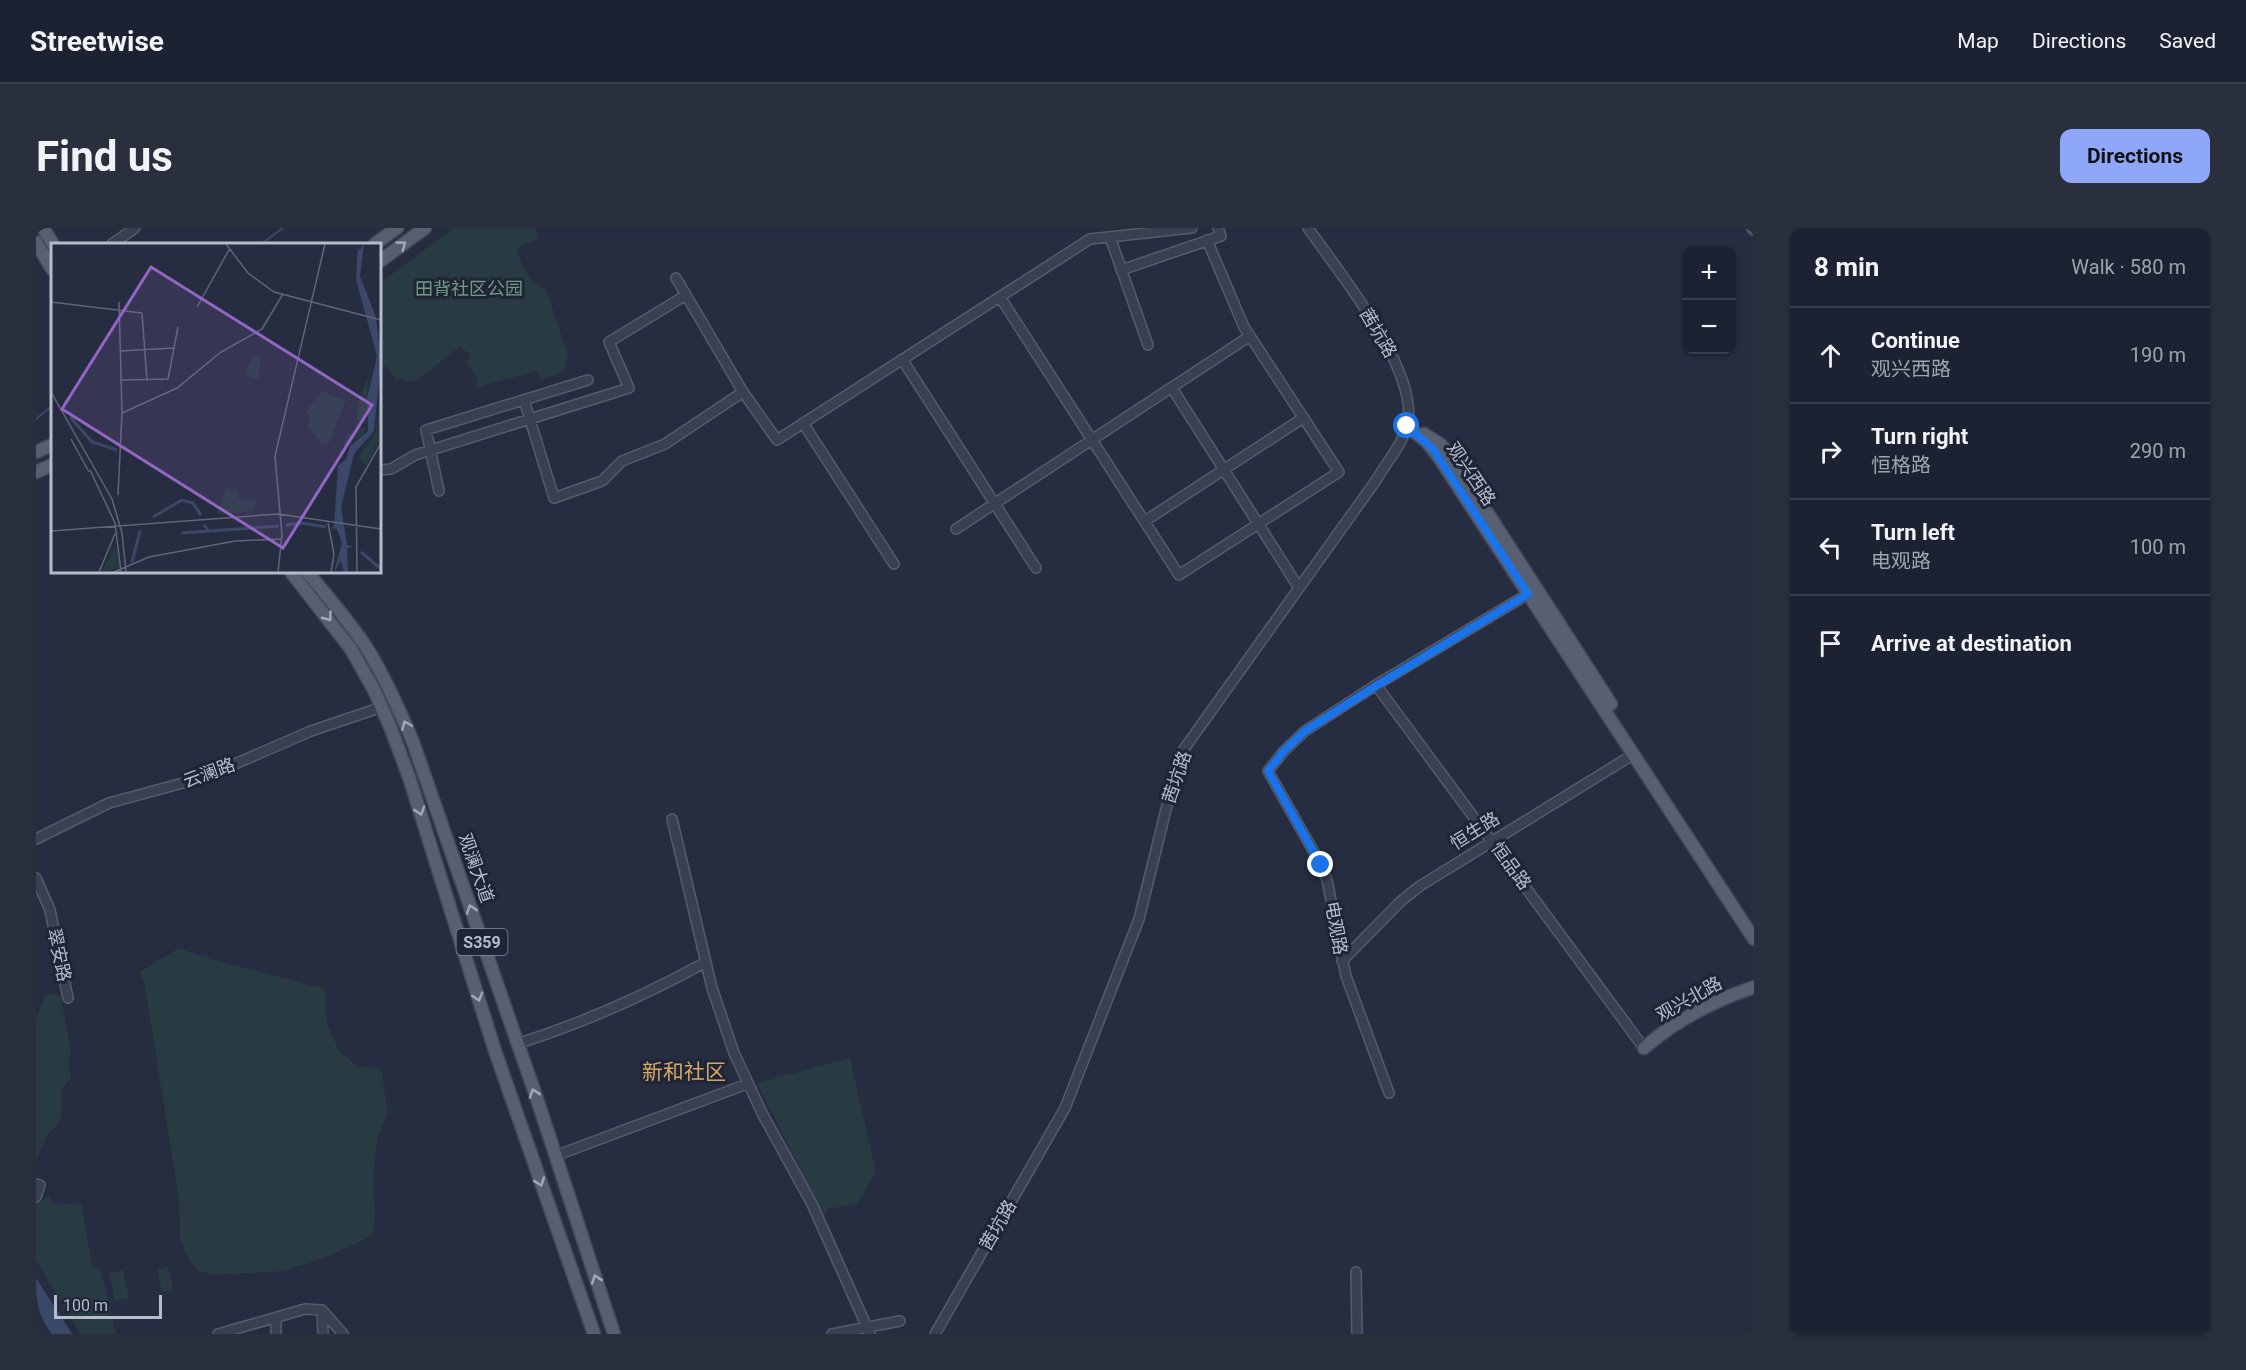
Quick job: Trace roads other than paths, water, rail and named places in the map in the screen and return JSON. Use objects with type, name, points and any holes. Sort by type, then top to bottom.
[{"type":"main road","points":[[43,228],[52,243]]},
{"type":"main road","points":[[376,243],[397,228]]},
{"type":"main road","points":[[381,260],[424,228]]},
{"type":"main road","points":[[36,242],[51,267]]},
{"type":"main road","name":"观兴西路","points":[[1407,426],[1433,449],[1528,594],[1754,924]]},
{"type":"main road","name":"观兴西路","points":[[1407,426],[1435,440],[1452,458],[1754,939]]},
{"type":"main road","points":[[36,453],[51,446]]},
{"type":"main road","points":[[36,472],[51,465]]},
{"type":"main road","name":"观澜大道","points":[[292,573],[351,649],[382,708],[409,777],[495,1051],[594,1334]]},
{"type":"main road","name":"观澜大道","points":[[308,573],[368,650],[400,711],[413,742],[614,1334]]},
{"type":"main road","points":[[1730,995],[1742,988],[1754,975]]},
{"type":"main road","name":"观兴北路","points":[[1644,1048],[1690,1014],[1730,995],[1754,987]]},
{"type":"street","points":[[113,243],[135,228]]},
{"type":"street","points":[[676,278],[743,392],[777,440],[1090,239],[1192,228]]},
{"type":"street","points":[[1121,270],[1221,236],[1218,228]]},
{"type":"street","name":"茜坑路","points":[[934,1334],[1065,1108],[1139,919],[1177,765],[1184,748],[1377,479],[1401,441],[1407,426],[1409,414],[1406,390],[1396,361],[1308,228]]},
{"type":"street","points":[[1110,237],[1148,345]]},
{"type":"street","points":[[1000,297],[1179,575],[1339,472],[1250,336],[1207,240]]},
{"type":"street","points":[[381,470],[391,469],[429,450],[629,388],[609,342],[686,294]]},
{"type":"street","points":[[956,529],[1250,336]]},
{"type":"street","points":[[902,359],[1036,568]]},
{"type":"street","points":[[439,491],[426,430],[588,380]]},
{"type":"street","points":[[1172,388],[1299,588]]},
{"type":"street","points":[[524,400],[554,498],[602,481],[622,461],[665,444],[743,392]]},
{"type":"street","points":[[1145,521],[1303,418]]},
{"type":"street","points":[[803,423],[894,564]]},
{"type":"street","points":[[1376,686],[1528,594]]},
{"type":"street","name":"电观路","points":[[1376,686],[1305,731],[1284,751],[1268,771],[1324,872],[1342,961],[1389,1093]]},
{"type":"street","name":"恒品路","points":[[1376,686],[1644,1048]]},
{"type":"street","name":"云澜路","points":[[36,839],[109,803],[205,777],[311,731],[382,708]]},
{"type":"street","name":"恒生路","points":[[1342,961],[1410,894],[1637,752]]},
{"type":"street","points":[[672,819],[706,962],[726,1032],[747,1084],[812,1204],[868,1331]]},
{"type":"street","name":"翠安路","points":[[36,878],[50,910],[68,998]]},
{"type":"street","points":[[517,1044],[622,1004],[706,962]]},
{"type":"street","points":[[555,1156],[747,1084]]},
{"type":"street","points":[[36,1184],[40,1185],[40,1189],[36,1197]]},
{"type":"street","points":[[1356,1272],[1357,1334]]},
{"type":"street","points":[[218,1334],[305,1309],[322,1310],[343,1334]]},
{"type":"street","points":[[322,1310],[323,1334]]},
{"type":"street","points":[[276,1318],[276,1334]]},
{"type":"street","points":[[832,1334],[868,1331],[900,1321]]},
{"type":"water","points":[[36,1278],[72,1334],[52,1334],[47,1327],[38,1307]]},
{"type":"waterway","points":[[262,243],[283,228]]},
{"type":"waterway","points":[[36,419],[51,407]]},
{"type":"district","name":"新和社区","points":[[684,1072]]},
{"type":"park label","name":"田背社区公园","points":[[469,289]]}]
